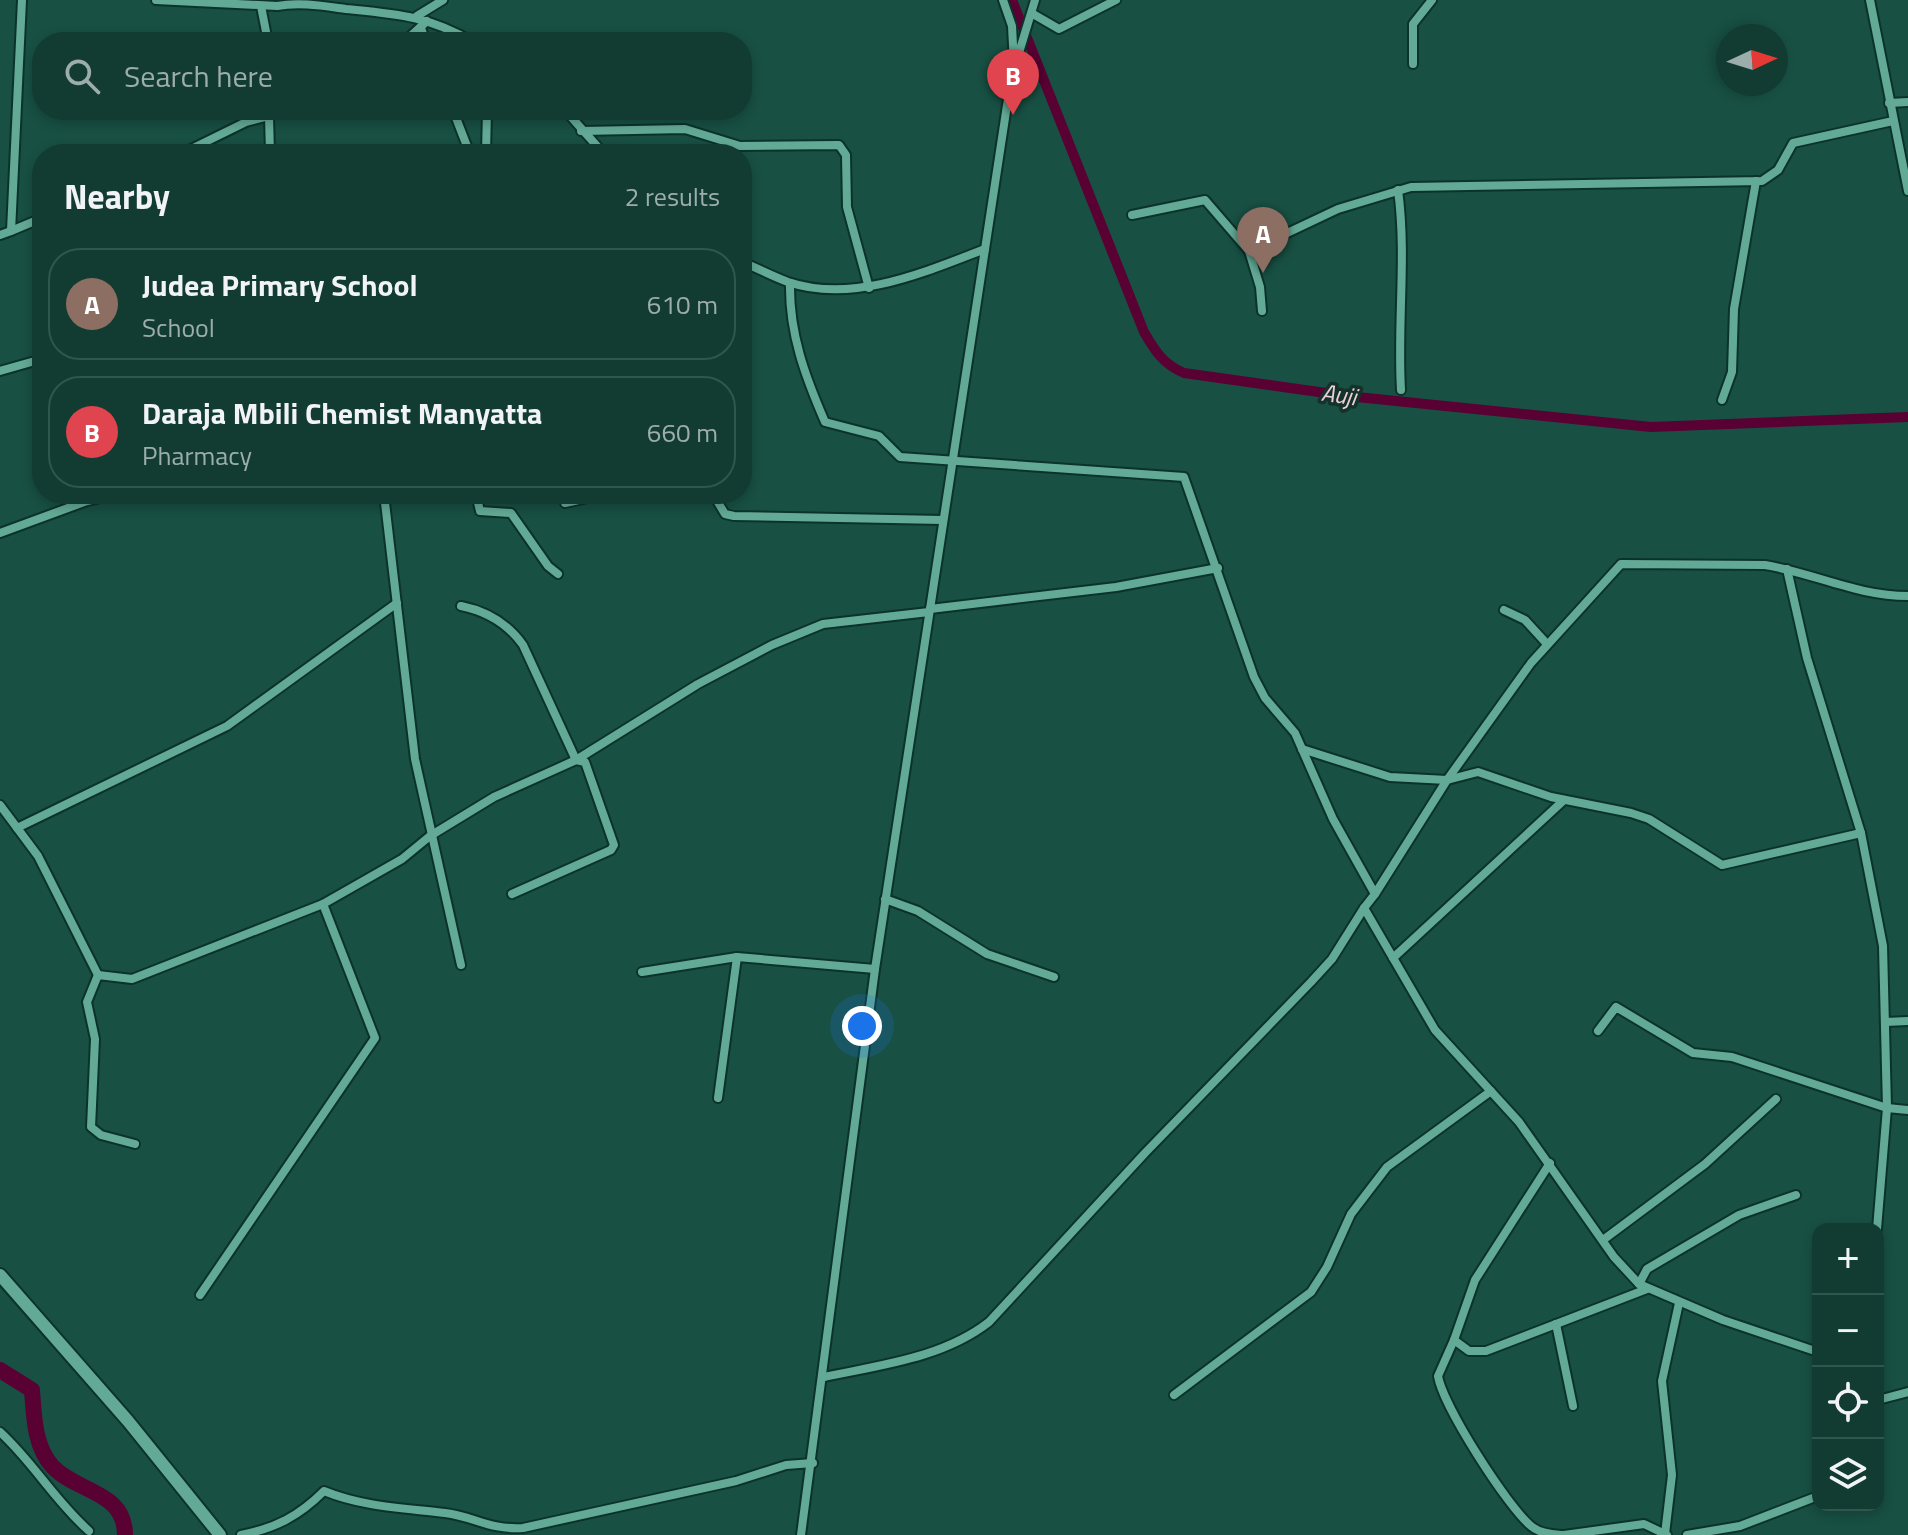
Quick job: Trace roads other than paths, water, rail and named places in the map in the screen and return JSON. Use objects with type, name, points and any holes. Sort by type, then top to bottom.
[{"type":"main road","points":[[0,1275],[128,1421],[220,1535]]},
{"type":"street","points":[[11,231],[22,0]]},
{"type":"street","points":[[156,0],[261,6],[294,3],[417,16],[443,0]]},
{"type":"street","points":[[1003,0],[1012,26],[1015,68]]},
{"type":"street","points":[[801,1535],[813,1463],[875,969],[929,610],[1015,68],[1035,0]]},
{"type":"street","points":[[1032,16],[1052,27],[1062,28],[1116,0]]},
{"type":"street","points":[[1413,64],[1413,24],[1432,0]]},
{"type":"street","points":[[1870,0],[1908,191]]},
{"type":"street","points":[[261,6],[266,32]]},
{"type":"street","points":[[417,16],[424,24],[446,32]]},
{"type":"street","points":[[415,32],[424,24]]},
{"type":"street","points":[[424,24],[425,32]]},
{"type":"street","points":[[1889,103],[1908,102]]},
{"type":"street","points":[[201,144],[251,120]]},
{"type":"street","points":[[270,144],[272,120]]},
{"type":"street","points":[[457,120],[466,144]]},
{"type":"street","points":[[486,144],[487,120]]},
{"type":"street","points":[[573,120],[594,144]]},
{"type":"street","points":[[1249,251],[1338,209],[1398,190],[1675,180],[1756,181],[1775,174],[1793,143],[1893,121]]},
{"type":"street","points":[[581,131],[685,129],[734,144]]},
{"type":"street","points":[[752,146],[839,145],[846,155],[847,207],[869,288]]},
{"type":"street","points":[[1722,400],[1732,372],[1734,309],[1756,181]]},
{"type":"street","points":[[1398,190],[1403,221],[1398,323],[1401,390]]},
{"type":"street","points":[[1132,215],[1205,200],[1249,251],[1260,287],[1262,311]]},
{"type":"street","points":[[0,235],[32,222]]},
{"type":"street","points":[[752,266],[790,283],[852,290],[869,288],[985,249]]},
{"type":"street","points":[[790,283],[789,313],[803,371],[825,422],[879,436],[900,457],[1099,473],[1179,474],[1190,485],[1254,677],[1265,698],[1295,733],[1333,819],[1375,894]]},
{"type":"street","points":[[0,371],[32,362]]},
{"type":"street","points":[[0,533],[79,504]]},
{"type":"street","points":[[385,504],[415,759],[461,965]]},
{"type":"street","points":[[478,504],[480,511],[511,513],[548,566],[558,574]]},
{"type":"street","points":[[719,504],[725,514],[734,516],[943,520]]},
{"type":"street","points":[[824,1377],[941,1349],[971,1336],[989,1322],[1145,1153],[1332,959],[1447,780],[1547,644],[1621,564],[1653,561],[1787,569],[1849,590],[1908,596]]},
{"type":"street","points":[[98,975],[132,979],[323,904],[402,859],[430,836],[494,797],[576,760],[698,684],[799,634],[848,620],[1116,587],[1218,568]]},
{"type":"street","points":[[1787,569],[1807,658],[1861,833],[1883,946],[1887,1108],[1877,1223]]},
{"type":"street","points":[[17,828],[227,726],[397,603]]},
{"type":"street","points":[[461,606],[485,612],[510,630],[523,645],[576,760]]},
{"type":"street","points":[[1504,610],[1525,620],[1547,644]]},
{"type":"street","points":[[1302,749],[1390,777],[1447,780],[1478,772],[1564,800],[1649,819],[1722,865],[1861,833]]},
{"type":"street","points":[[512,894],[611,850],[614,845],[585,762],[576,760]]},
{"type":"street","points":[[1393,958],[1564,800]]},
{"type":"street","points":[[0,805],[38,856],[98,975],[87,1002],[95,1039],[91,1127],[101,1135],[135,1144]]},
{"type":"street","points":[[885,899],[918,911],[978,950],[1054,977]]},
{"type":"street","points":[[200,1295],[375,1038],[323,904]]},
{"type":"street","points":[[1364,908],[1435,1030],[1491,1091],[1550,1163],[1603,1240],[1643,1286],[1679,1303],[1812,1350]]},
{"type":"street","points":[[642,972],[737,957],[875,969]]},
{"type":"street","points":[[718,1098],[737,957]]},
{"type":"street","points":[[1598,1031],[1616,1007],[1693,1053],[1732,1057],[1887,1108],[1908,1110]]},
{"type":"street","points":[[1885,1022],[1908,1021]]},
{"type":"street","points":[[1174,1395],[1311,1292],[1327,1267],[1351,1214],[1387,1167],[1491,1091]]},
{"type":"street","points":[[1603,1240],[1705,1164],[1776,1099]]},
{"type":"street","points":[[1550,1163],[1475,1280],[1438,1376],[1449,1404],[1503,1490],[1532,1527],[1562,1535],[1644,1524],[1666,1534],[1672,1475],[1662,1381],[1679,1303]]},
{"type":"street","points":[[1643,1286],[1647,1269],[1739,1215],[1796,1195]]},
{"type":"street","points":[[1454,1340],[1469,1351],[1480,1352],[1556,1324],[1643,1286]]},
{"type":"street","points":[[1556,1324],[1573,1406]]},
{"type":"street","points":[[1884,1398],[1908,1392]]},
{"type":"street","points":[[0,1432],[21,1451],[52,1496],[89,1531]]},
{"type":"street","points":[[241,1535],[271,1529],[301,1514],[324,1491],[393,1509],[449,1513],[497,1529],[523,1528],[736,1481],[786,1465],[813,1463]]},
{"type":"street","points":[[1687,1535],[1740,1526],[1812,1498]]},
{"type":"waterway","name":"Auji","points":[[1012,0],[1144,332],[1160,356],[1184,373],[1347,396],[1651,427],[1908,417]]},
{"type":"waterway","points":[[0,1370],[32,1390],[36,1430],[42,1450],[53,1467],[63,1476],[109,1501],[123,1521],[125,1535]]},
{"type":"place","name":"Daraja Mbili Chemist Manyatta","points":[[1013,115]]},
{"type":"place","name":"Judea Primary School","points":[[1263,273]]}]
